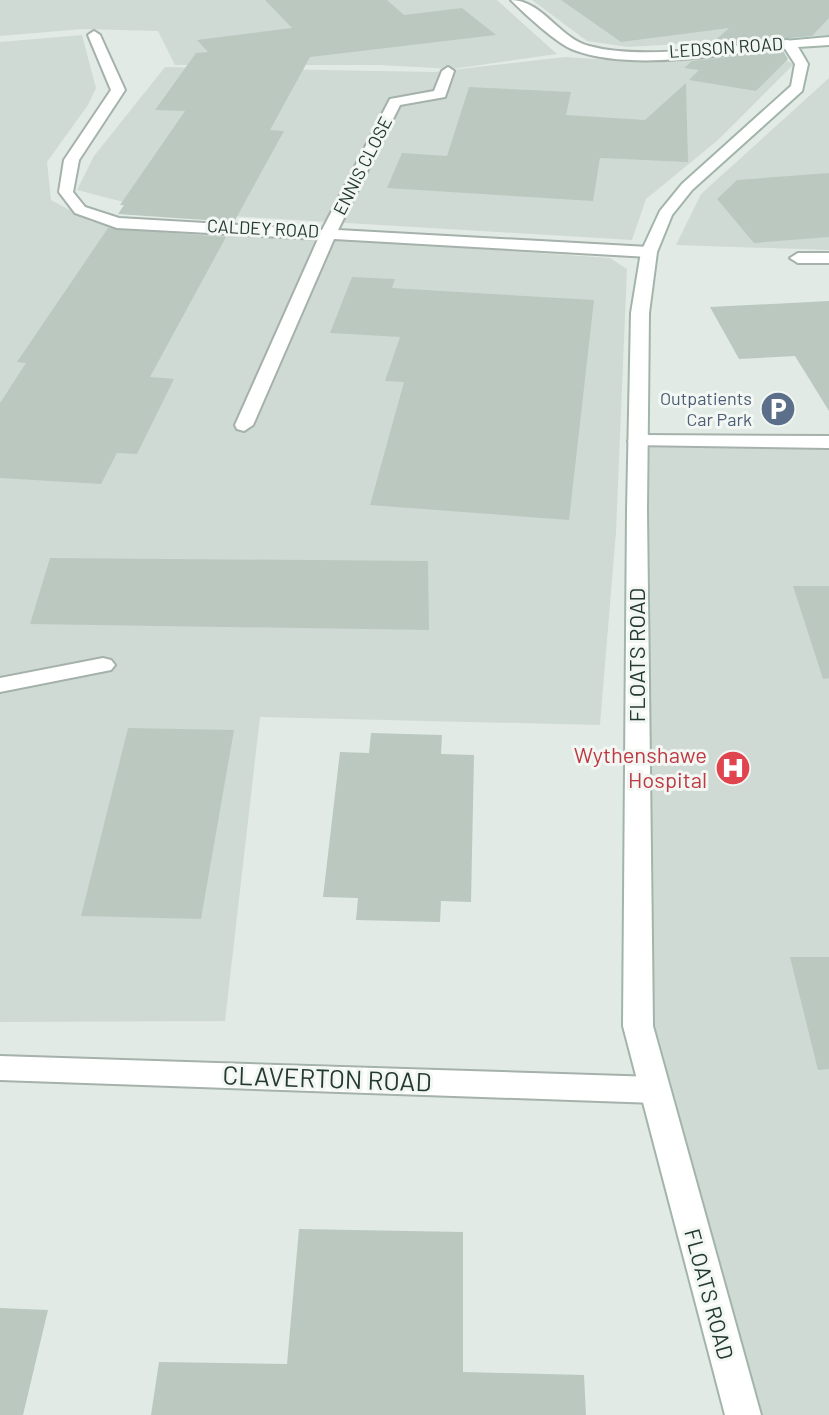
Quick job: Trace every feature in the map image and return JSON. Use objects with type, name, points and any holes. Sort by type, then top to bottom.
[{"type":"street","name":"LEDSON ROAD","points":[[517,0],[574,46],[585,51],[623,55],[829,41]]},
{"type":"street","name":"CALDEY ROAD","points":[[94,35],[118,90],[113,102],[69,161],[66,192],[80,210],[117,223],[329,232],[649,252]]},
{"type":"street","name":"FLOATS ROAD","points":[[743,1415],[638,1026],[640,313],[649,252],[665,214],[687,187],[797,88],[802,64],[799,53],[788,44]]},
{"type":"street","name":"ENNIS CLOSE","points":[[244,425],[329,232],[395,102],[440,94],[448,71]]},
{"type":"street","points":[[798,258],[829,258]]},
{"type":"street","points":[[638,441],[829,442]]},
{"type":"street","points":[[0,685],[103,665]]},
{"type":"street","name":"CLAVERTON ROAD","points":[[0,1068],[655,1090]]},
{"type":"shaded area","points":[[0,0],[497,0],[557,54],[452,69],[380,65],[175,65],[158,31],[83,29],[0,36]]},
{"type":"shaded area","points":[[532,0],[829,0],[829,35],[628,47],[587,41]]},
{"type":"shaded area","points":[[82,35],[96,88],[88,105],[47,162],[51,200],[92,222],[610,258],[627,269],[616,532],[600,725],[260,717],[225,1021],[0,1022],[0,42]]},
{"type":"shaded area","points":[[770,53],[794,64],[718,140],[646,199],[632,240],[162,212],[77,190],[94,156],[165,67],[434,72],[565,57],[639,62]]},
{"type":"shaded area","points":[[829,78],[829,250],[676,245],[701,194]]},
{"type":"shaded area","name":"Wythenshawe Hospital","points":[[638,441],[829,442],[829,1415],[743,1415],[638,1026]]},
{"type":"building","points":[[265,0],[387,0],[404,15],[462,8],[496,35],[310,57],[270,130],[284,131],[234,222],[118,214],[124,205],[120,205],[185,111],[155,110],[196,53],[208,52],[197,40],[292,28]]},
{"type":"building","points":[[561,0],[829,0],[829,18],[812,36],[709,46],[729,28],[621,42]]},
{"type":"building","points":[[783,51],[788,59],[756,91],[689,80],[699,70],[684,68],[692,61]]},
{"type":"building","points":[[686,83],[688,162],[600,158],[593,201],[387,188],[402,153],[447,156],[469,87],[571,92],[566,115],[645,120]]},
{"type":"building","points":[[829,173],[829,237],[754,243],[717,199],[737,180]]},
{"type":"building","points":[[108,228],[226,237],[150,377],[174,379],[137,454],[117,453],[101,484],[0,478],[0,403],[26,363],[17,362]]},
{"type":"building","points":[[352,277],[395,279],[392,288],[594,300],[569,520],[370,505],[404,382],[385,381],[400,337],[330,333]]},
{"type":"building","points":[[829,301],[829,411],[795,356],[739,359],[710,307]]},
{"type":"building","points":[[50,558],[428,561],[429,630],[30,624]]},
{"type":"building","points":[[793,586],[829,586],[829,678],[823,679]]},
{"type":"building","points":[[128,728],[234,730],[201,919],[81,916]]},
{"type":"building","points":[[371,733],[442,735],[441,754],[474,755],[471,902],[441,901],[440,922],[356,920],[358,898],[323,897],[340,752],[369,753]]},
{"type":"building","points":[[790,957],[829,957],[829,1069],[818,1070]]},
{"type":"building","points":[[299,1229],[463,1232],[463,1372],[584,1375],[586,1415],[151,1415],[159,1362],[287,1364]]},
{"type":"building","points":[[0,1308],[48,1310],[23,1415],[0,1415]]},
{"type":"place","name":"Outpatients Car Park","points":[[778,409]]},
{"type":"place","name":"Wythenshawe Hospital","points":[[733,768]]}]
